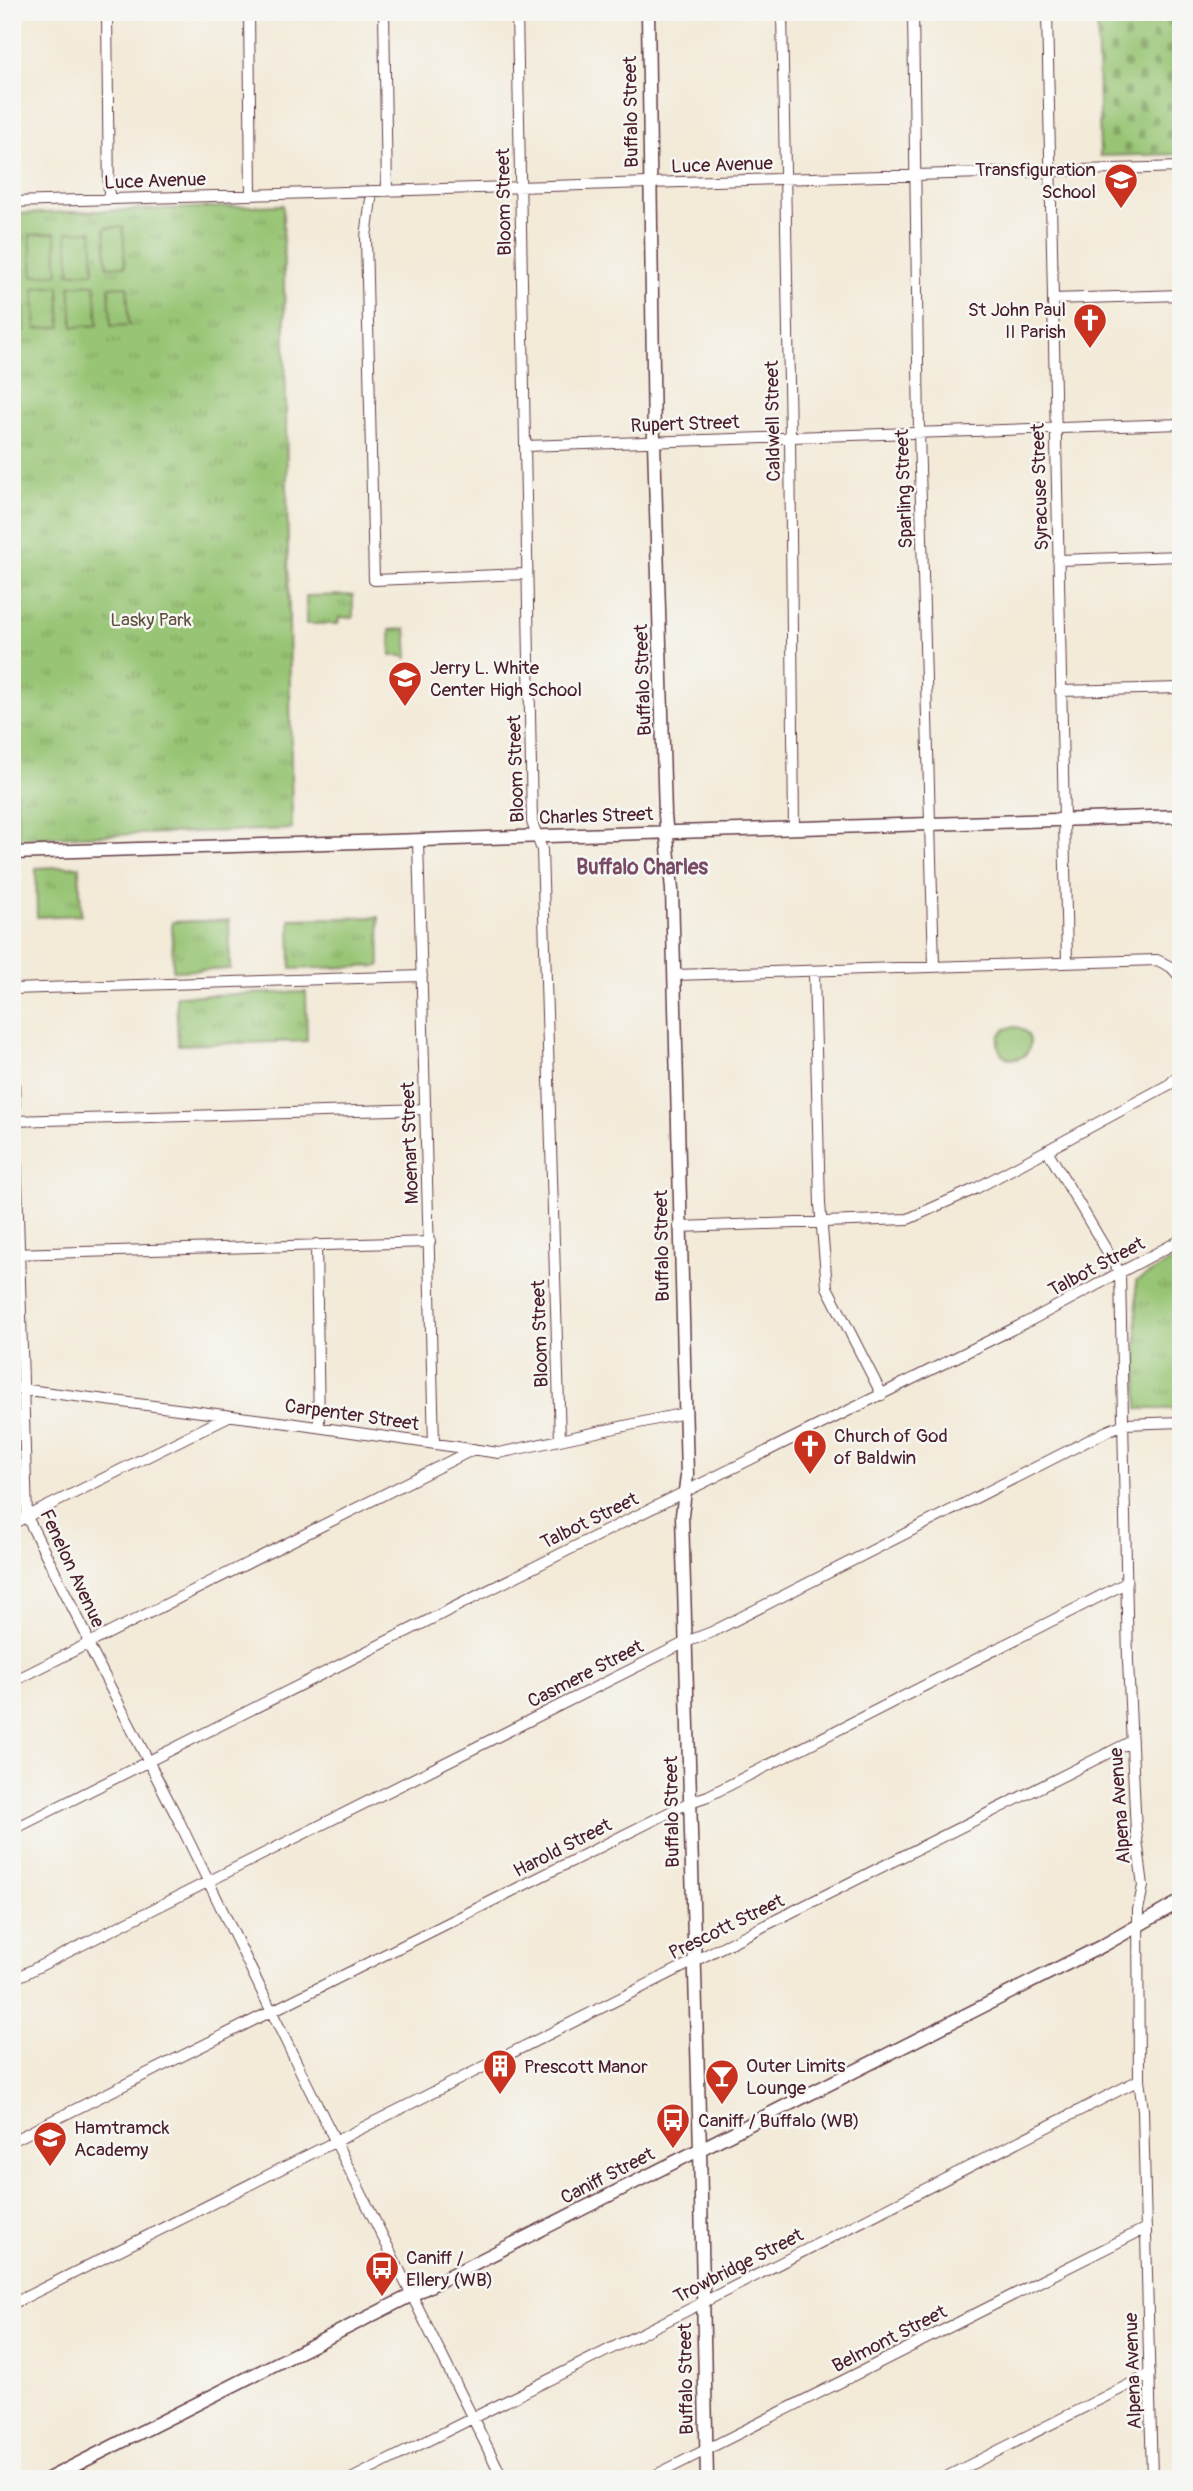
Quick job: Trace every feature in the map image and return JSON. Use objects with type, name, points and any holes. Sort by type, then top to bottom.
[{"type":"street","points":[[107,12],[109,199]]},
{"type":"street","points":[[249,12],[251,194]]},
{"type":"street","points":[[384,12],[387,191]]},
{"type":"street","name":"Bloom Street","points":[[517,12],[532,822],[542,850],[560,1440]]},
{"type":"street","name":"Buffalo Street","points":[[648,12],[654,442],[665,815],[674,975],[687,1475],[682,1515],[707,2479]]},
{"type":"street","name":"Caldwell Street","points":[[782,12],[794,829]]},
{"type":"street","name":"Sparling Street","points":[[913,12],[919,432],[934,965]]},
{"type":"street","name":"Syracuse Street","points":[[1047,12],[1067,962]]},
{"type":"street","name":"Luce Avenue","points":[[12,202],[1181,167]]},
{"type":"street","points":[[372,191],[366,237],[374,580],[527,574]]},
{"type":"street","points":[[1053,299],[1181,295]]},
{"type":"street","name":"Rupert Street","points":[[525,446],[1181,424]]},
{"type":"street","points":[[1058,560],[1181,556]]},
{"type":"street","points":[[1060,691],[1181,688]]},
{"type":"street","name":"Charles Street","points":[[12,853],[1181,816]]},
{"type":"street","name":"Moenart Street","points":[[418,840],[434,1444]]},
{"type":"street","points":[[674,975],[1157,960],[1171,967],[1180,977],[1181,1020]]},
{"type":"street","points":[[814,972],[822,1222],[827,1287],[882,1395]]},
{"type":"street","points":[[12,989],[422,976]]},
{"type":"street","name":"Fenelon Avenue","points":[[12,1013],[18,1388],[27,1517],[503,2479]]},
{"type":"street","points":[[679,1227],[908,1219],[975,1189],[1170,1084],[1181,1072]]},
{"type":"street","points":[[14,1121],[426,1110]]},
{"type":"street","name":"Alpena Avenue","points":[[1047,1150],[1120,1273],[1126,1583],[1136,1832],[1143,1886],[1138,1910],[1139,2080],[1143,2110],[1152,2479]]},
{"type":"street","name":"Talbot Street","points":[[12,1830],[882,1395],[1181,1240]]},
{"type":"street","points":[[16,1254],[430,1242]]},
{"type":"street","points":[[316,1244],[319,1427]]},
{"type":"street","name":"Carpenter Street","points":[[18,1388],[499,1453],[685,1413]]},
{"type":"street","points":[[12,1524],[230,1416]]},
{"type":"street","name":"Casmere Street","points":[[12,1980],[1124,1424],[1181,1422]]},
{"type":"street","points":[[12,1682],[474,1449]]},
{"type":"street","name":"Harold Street","points":[[12,2141],[690,1802],[708,1796],[1126,1583]]},
{"type":"street","name":"Prescott Street","points":[[12,2304],[1132,1741]]},
{"type":"street","name":"Caniff Street","points":[[48,2479],[1138,1927],[1181,1901]]},
{"type":"street","name":"Trowbridge Street","points":[[351,2479],[1139,2080]]},
{"type":"street","name":"Belmont Street","points":[[648,2479],[1146,2228]]},
{"type":"street","points":[[942,2479],[1150,2374]]},
{"type":"green space","points":[[1097,12],[1181,12],[1181,154],[1100,156]]},
{"type":"green space","name":"Lasky Park","points":[[283,205],[292,829],[19,838],[12,737],[12,214]]},
{"type":"green space","points":[[123,227],[125,266],[107,267],[105,228]]},
{"type":"green space","points":[[92,231],[94,272],[70,273],[67,232]]},
{"type":"green space","points":[[55,233],[58,274],[33,276],[30,235]]},
{"type":"green space","points":[[19,235],[21,276],[12,277],[12,236]]},
{"type":"green space","points":[[95,284],[98,325],[73,327],[70,286]]},
{"type":"green space","points":[[59,286],[61,327],[36,329],[34,288]]},
{"type":"green space","points":[[127,286],[129,325],[111,326],[109,287]]},
{"type":"green space","points":[[12,289],[22,289],[25,330],[12,330]]},
{"type":"green space","points":[[353,595],[353,618],[339,617],[338,624],[306,624],[306,596]]},
{"type":"green space","points":[[406,629],[408,656],[391,656],[390,630]]},
{"type":"green space","points":[[79,866],[81,915],[37,917],[36,868]]},
{"type":"green space","points":[[379,917],[380,966],[291,969],[290,919]]},
{"type":"green space","points":[[229,920],[230,969],[173,971],[172,922]]},
{"type":"green space","points":[[306,992],[307,1041],[178,1045],[176,996]]},
{"type":"green space","points":[[1014,1027],[1025,1032],[1030,1043],[1025,1054],[1014,1059],[1003,1054],[998,1043],[1003,1032]]},
{"type":"green space","points":[[1181,1256],[1181,1409],[1138,1409],[1136,1281]]},
{"type":"place","name":"Transfiguration School","points":[[1121,210]]},
{"type":"place","name":"St John Paul II Parish","points":[[1090,350]]},
{"type":"place","name":"Jerry L. White Center High School","points":[[405,708]]},
{"type":"place","name":"Church of God of Baldwin","points":[[810,1476]]},
{"type":"place","name":"Prescott Manor","points":[[500,2096]]},
{"type":"place","name":"Outer Limits Lounge","points":[[722,2106]]},
{"type":"place","name":"Caniff / Buffalo (WB)","points":[[673,2150]]},
{"type":"place","name":"Hamtramck Academy","points":[[50,2168]]},
{"type":"place","name":"Caniff / Ellery (WB)","points":[[382,2298]]},
{"type":"district","name":"Buffalo Charles","points":[[642,867]]}]
